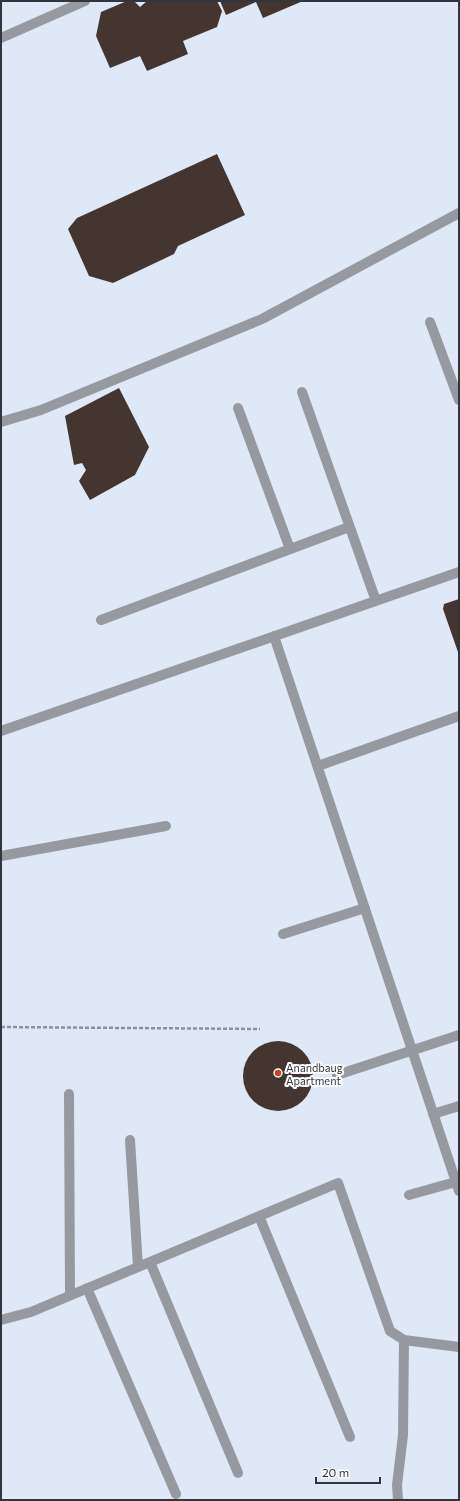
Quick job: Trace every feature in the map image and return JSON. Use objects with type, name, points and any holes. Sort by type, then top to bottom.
[{"type":"street","points":[[1,38],[85,1]]},
{"type":"street","points":[[1,422],[41,410],[262,318],[459,213]]},
{"type":"street","points":[[430,322],[459,400]]},
{"type":"street","points":[[302,392],[376,601]]},
{"type":"street","points":[[238,408],[290,549]]},
{"type":"street","points":[[101,620],[349,526]]},
{"type":"street","points":[[1,731],[459,572]]},
{"type":"street","points":[[274,636],[412,1052],[458,1184],[409,1195]]},
{"type":"street","points":[[318,766],[459,716]]},
{"type":"street","points":[[1,856],[166,826]]},
{"type":"street","points":[[283,934],[365,908]]},
{"type":"street","points":[[337,1075],[412,1052],[459,1035]]},
{"type":"street","points":[[69,1094],[70,1295]]},
{"type":"street","points":[[433,1114],[459,1106]]},
{"type":"street","points":[[130,1140],[138,1267]]},
{"type":"street","points":[[1,1320],[31,1312],[338,1183],[390,1331],[404,1340],[459,1347]]},
{"type":"street","points":[[259,1216],[350,1437]]},
{"type":"street","points":[[150,1262],[238,1473]]},
{"type":"street","points":[[87,1288],[176,1494]]},
{"type":"street","points":[[398,1500],[397,1485],[403,1435],[404,1340]]},
{"type":"path","points":[[1,1028],[260,1029]]},
{"type":"building","points":[[127,1],[134,1],[140,7],[147,1],[217,1],[222,11],[217,27],[183,41],[188,54],[147,71],[140,56],[110,68],[96,36],[101,12]]},
{"type":"building","points":[[220,1],[303,1],[263,18],[256,2],[226,15]]},
{"type":"building","points":[[217,154],[245,215],[178,246],[174,254],[113,283],[89,276],[68,229],[77,218]]},
{"type":"building","points":[[119,388],[149,447],[135,475],[90,500],[79,481],[86,470],[82,463],[74,465],[65,416]]},
{"type":"building","points":[[459,599],[459,655],[443,609],[444,604]]},
{"type":"building","name":"Anandbaug Apartment","points":[[278,1041],[291,1044],[303,1051],[310,1063],[313,1076],[310,1089],[303,1101],[291,1108],[278,1111],[265,1108],[253,1101],[246,1089],[243,1076],[246,1063],[253,1051],[265,1044]]},
{"type":"place","name":"Anandbaug Apartment","points":[[278,1073]]}]
